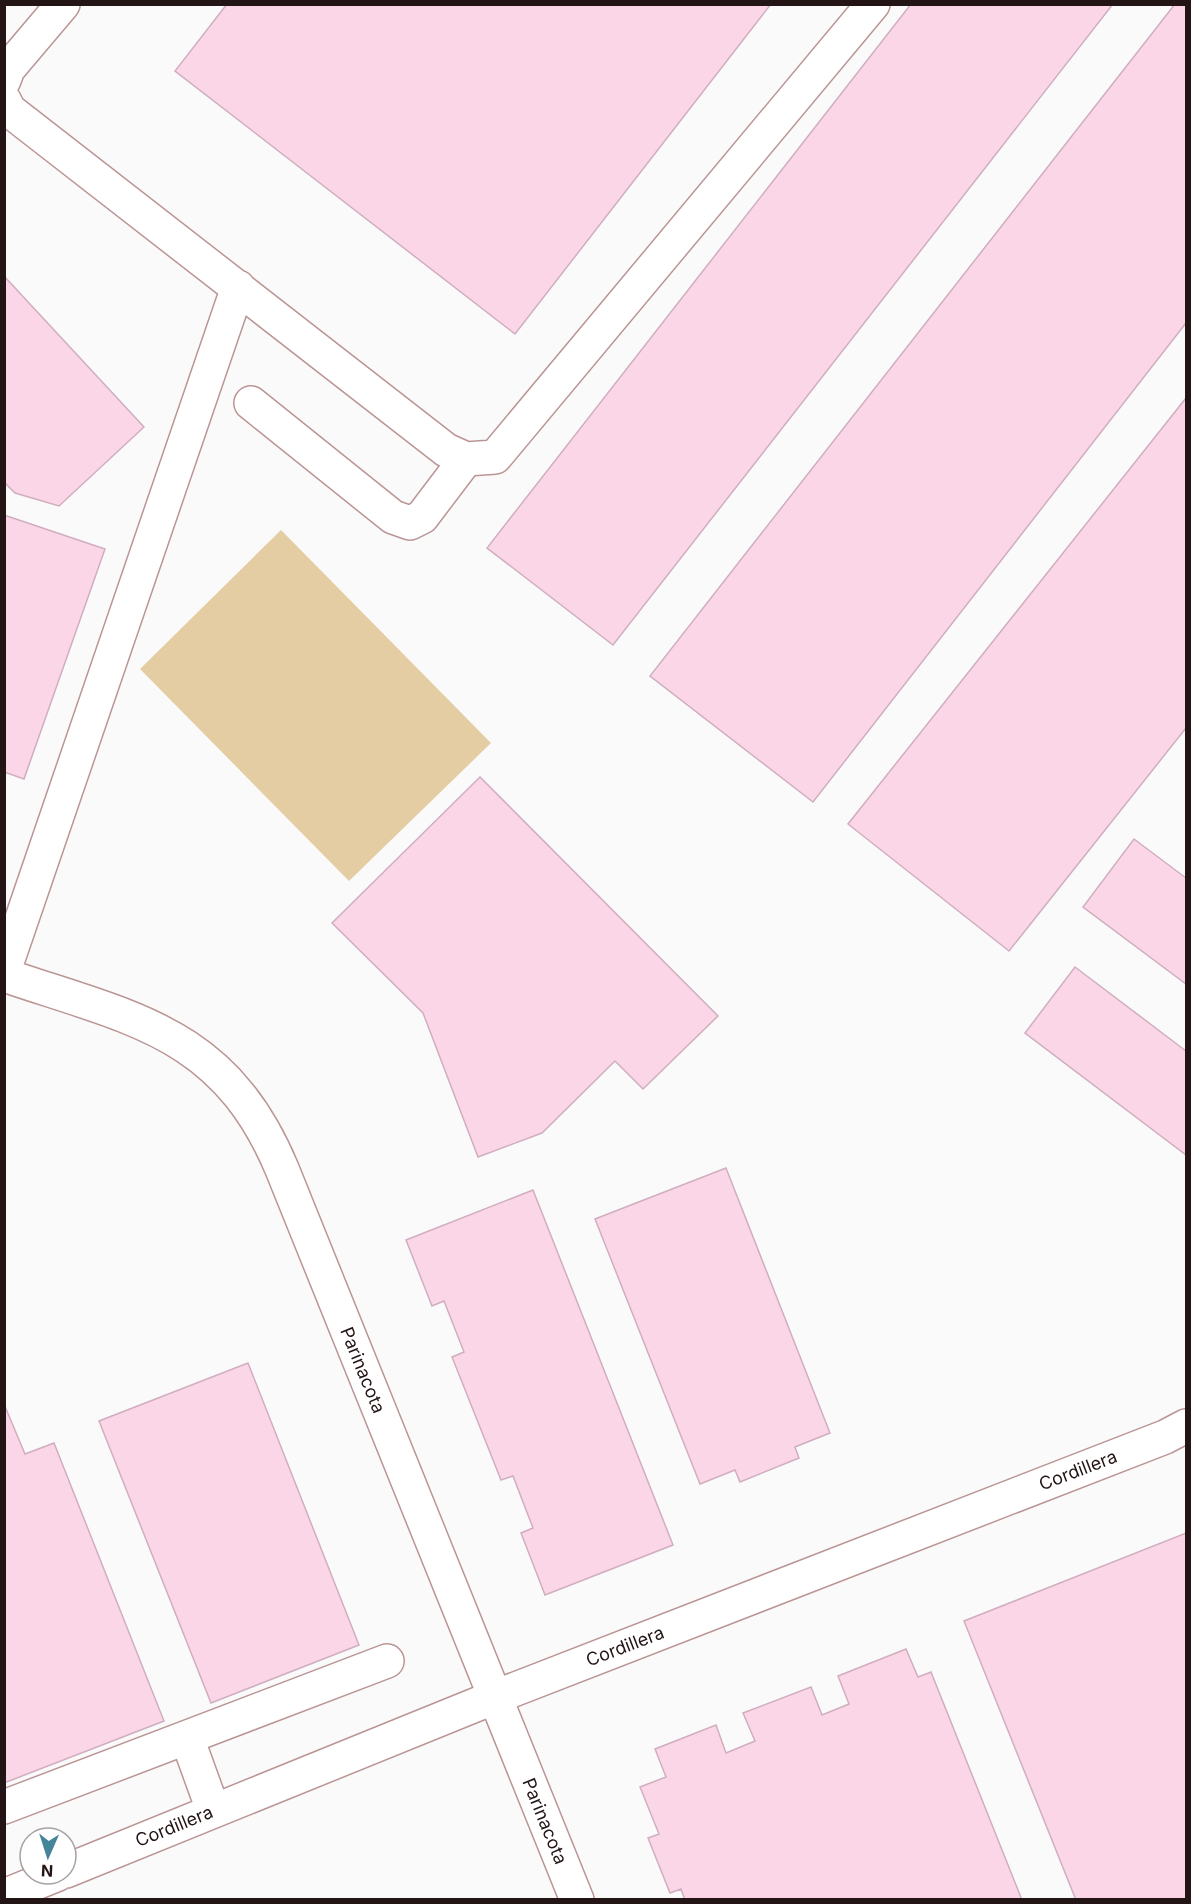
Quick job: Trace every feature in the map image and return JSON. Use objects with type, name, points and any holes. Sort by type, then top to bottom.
[{"type":"street","points":[[4,80],[8,69],[63,4]]},
{"type":"street","points":[[4,100],[9,110],[446,450],[466,459],[495,457],[873,4]]},
{"type":"street","points":[[4,973],[238,286]]},
{"type":"street","points":[[251,403],[393,517],[410,523],[422,517],[466,459]]},
{"type":"street","name":"Parinacota","points":[[4,973],[143,1022],[168,1034],[212,1065],[252,1110],[269,1138],[278,1159],[577,1899]]},
{"type":"street","name":"Cordillera","points":[[78,1866],[495,1697],[1165,1437],[1186,1426]]},
{"type":"street","points":[[4,1807],[387,1661]]},
{"type":"street","points":[[187,1738],[213,1810]]},
{"type":"street","points":[[4,1896],[29,1886]]},
{"type":"shaded area","points":[[281,530],[491,743],[349,881],[140,669]]},
{"type":"building","points":[[227,4],[771,4],[515,334],[175,71]]},
{"type":"building","points":[[911,4],[1113,4],[613,645],[487,548]]},
{"type":"building","points":[[1175,4],[1186,4],[1186,323],[813,802],[650,676]]},
{"type":"building","points":[[4,276],[144,427],[59,506],[15,493],[4,482]]},
{"type":"building","points":[[1186,398],[1186,728],[1009,951],[848,824]]},
{"type":"building","points":[[4,515],[105,549],[24,779],[4,772]]},
{"type":"building","points":[[480,777],[718,1016],[643,1089],[615,1061],[542,1133],[478,1157],[423,1013],[332,923]]},
{"type":"building","points":[[1134,839],[1186,878],[1186,984],[1083,907]]},
{"type":"building","points":[[1075,967],[1186,1051],[1186,1155],[1025,1033]]},
{"type":"building","points":[[726,1168],[830,1433],[795,1447],[799,1458],[740,1482],[735,1470],[700,1484],[595,1219]]},
{"type":"building","points":[[533,1190],[673,1545],[545,1595],[521,1533],[533,1528],[513,1476],[501,1480],[452,1357],[464,1352],[444,1301],[432,1306],[406,1240]]},
{"type":"building","points":[[248,1363],[359,1645],[211,1703],[99,1421]]},
{"type":"building","points":[[4,1404],[25,1454],[54,1443],[164,1721],[4,1783]]},
{"type":"building","points":[[1186,1533],[1186,1900],[1076,1900],[964,1621]]},
{"type":"building","points":[[906,1649],[918,1677],[931,1672],[1022,1900],[685,1900],[681,1889],[670,1893],[648,1838],[659,1834],[640,1787],[666,1777],[655,1749],[716,1725],[726,1753],[755,1741],[743,1713],[811,1687],[822,1715],[849,1704],[838,1676]]}]
